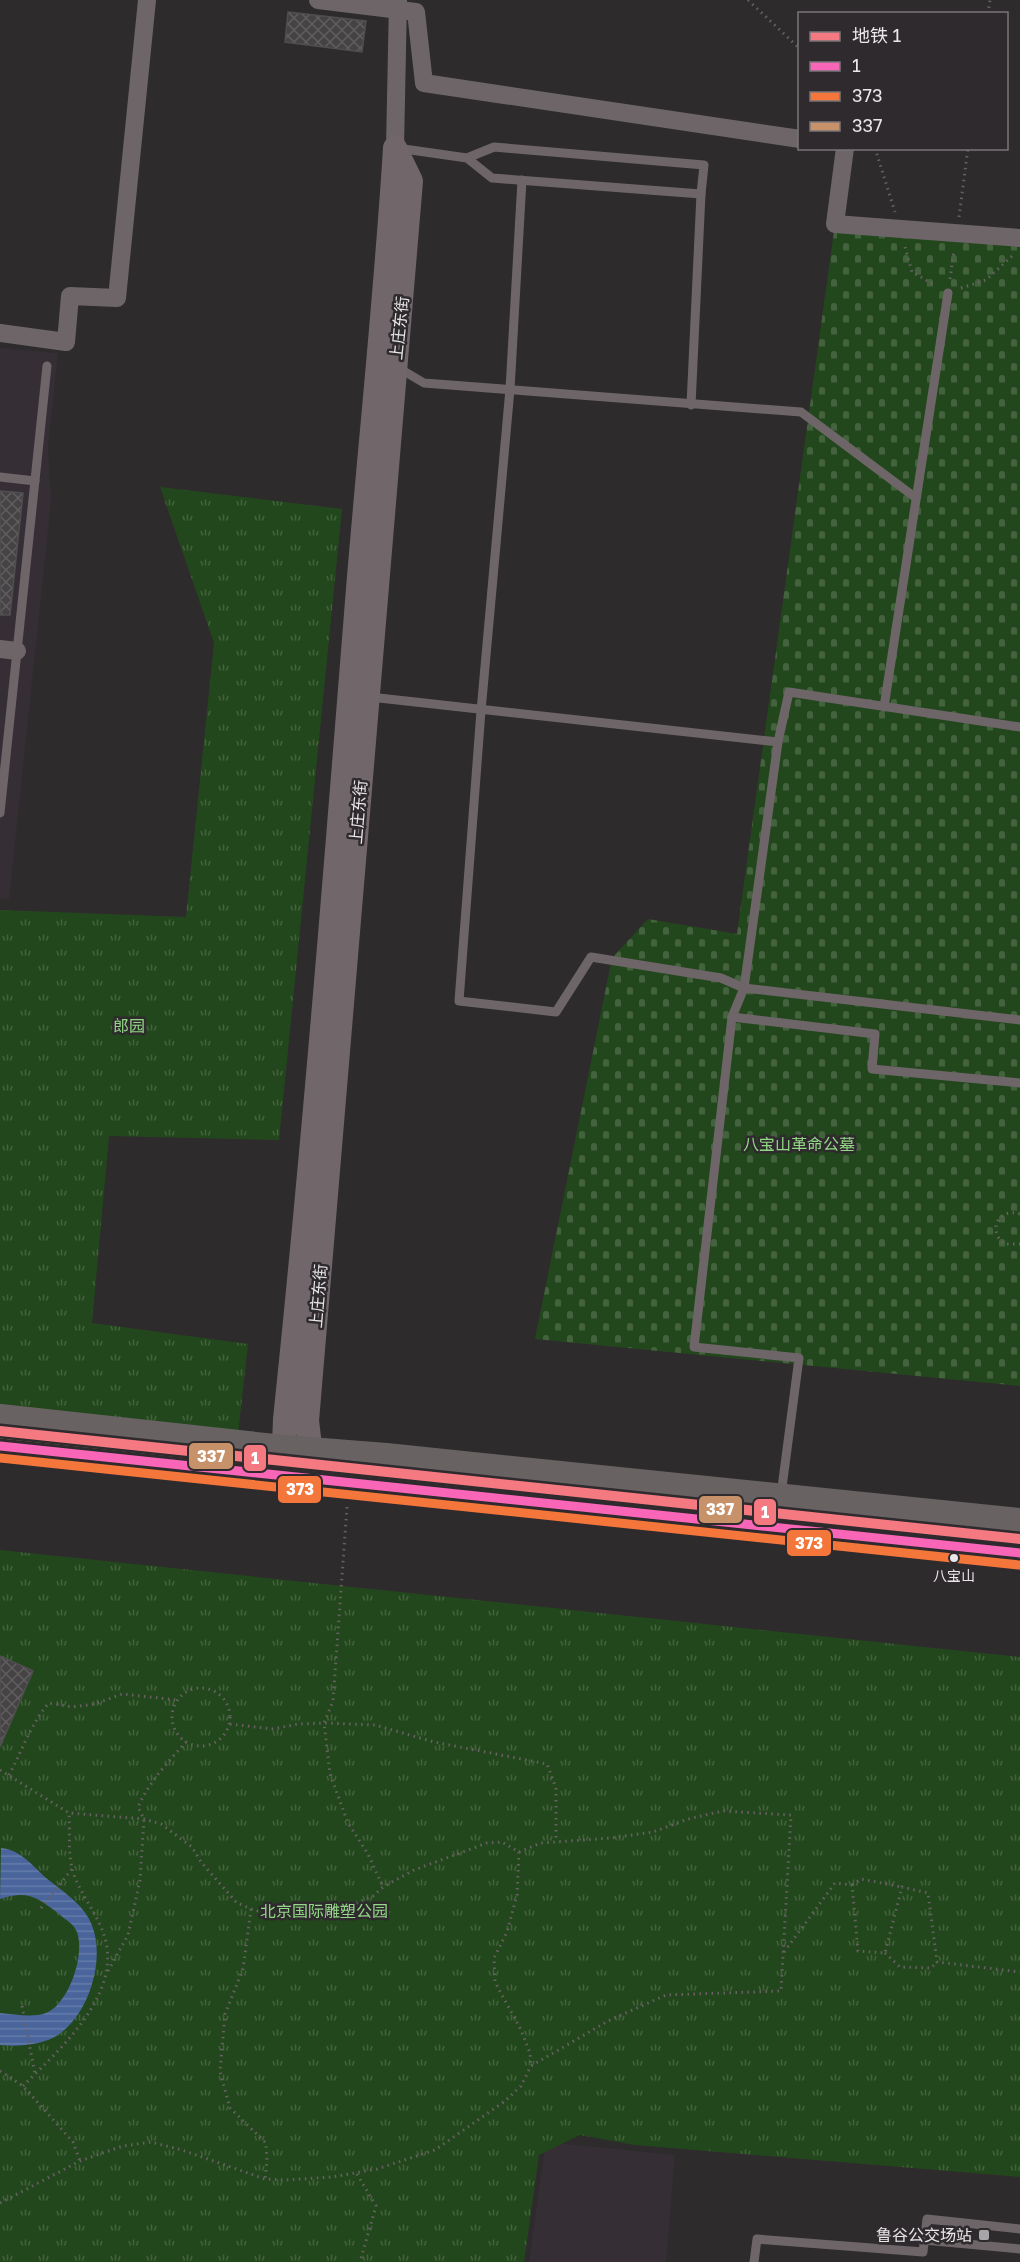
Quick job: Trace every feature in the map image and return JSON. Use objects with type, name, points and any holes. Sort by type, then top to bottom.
[{"type":"highway","points":[[0,1420],[296,1465],[349,1484],[1020,1553]]},
{"type":"highway","points":[[0,1446],[296,1465],[386,1459],[1020,1524]]},
{"type":"main road","name":"上庄东街","points":[[359,696],[402,305],[411,181],[395,148]]},
{"type":"main road","name":"上庄东街","points":[[296,1465],[307,1421],[359,696],[373,411],[387,280],[395,148]]},
{"type":"street","points":[[0,333],[66,342],[70,296],[117,298],[147,0]]},
{"type":"street","points":[[318,0],[416,12],[424,83],[798,139]]},
{"type":"street","name":"上庄东街","points":[[395,148],[398,0]]},
{"type":"street","points":[[845,150],[835,224],[1020,238]]},
{"type":"lane","points":[[395,148],[467,158],[494,147],[704,165],[691,405]]},
{"type":"lane","points":[[467,158],[492,178],[701,194]]},
{"type":"lane","points":[[522,180],[510,389],[481,711],[459,1001],[556,1012],[591,957],[721,978],[744,988],[1020,1020]]},
{"type":"lane","points":[[884,707],[948,293]]},
{"type":"lane","points":[[395,365],[424,383],[801,412],[916,498]]},
{"type":"lane","points":[[0,813],[9,650],[35,481],[47,366]]},
{"type":"lane","points":[[0,477],[35,481]]},
{"type":"lane","points":[[780,1500],[799,1358],[694,1347],[732,1017],[744,988],[778,742],[789,692],[1020,727]]},
{"type":"lane","points":[[359,696],[778,742]]},
{"type":"lane","points":[[732,1017],[875,1034],[872,1069],[1020,1083]]},
{"type":"lane","points":[[754,2262],[757,2239],[922,2257],[927,2219],[1020,2229]]},
{"type":"lane","points":[[924,2240],[1020,2249]]},
{"type":"path","points":[[748,0],[798,47]]},
{"type":"path","points":[[1020,1214],[1011,1212],[1001,1216],[995,1231],[1004,1244],[1020,1244]]},
{"type":"path","points":[[349,1484],[333,1701],[324,1723],[330,1774],[348,1823],[368,1854],[383,1887]]},
{"type":"path","points":[[203,1688],[213,1690],[222,1696],[227,1704],[230,1724],[226,1732],[212,1744],[194,1745],[186,1742],[174,1728],[173,1709],[177,1700],[184,1693],[203,1688]]},
{"type":"path","points":[[9,1775],[31,1734],[37,1717],[49,1703],[72,1707],[95,1704],[122,1694],[177,1700]]},
{"type":"path","points":[[230,1724],[273,1729],[298,1724],[375,1725],[434,1742],[547,1764],[556,1788],[556,1842]]},
{"type":"path","points":[[23,2086],[72,2037],[82,2023],[128,1935],[140,1880],[144,1819],[138,1807],[144,1793],[186,1742]]},
{"type":"path","points":[[0,1770],[69,1813],[144,1819],[161,1824],[187,1843],[213,1878],[236,1902],[251,1910],[268,1914],[336,1912],[373,1896],[383,1887],[414,1870],[487,1843],[502,1842],[519,1852]]},
{"type":"path","points":[[519,1852],[541,1843],[611,1838],[653,1832],[688,1819],[723,1811],[791,1815],[782,1991],[666,1995],[608,2021],[531,2066]]},
{"type":"path","points":[[69,1813],[72,1869],[97,1916],[105,1937],[109,1959],[106,1974]]},
{"type":"path","points":[[0,2203],[80,2162],[123,2146],[151,2142],[182,2150],[265,2179],[285,2180],[357,2174],[435,2150],[505,2101],[521,2086],[531,2066],[530,2053],[495,1982],[494,1958],[507,1932],[517,1895],[519,1852]]},
{"type":"path","points":[[42,1906],[72,1869]]},
{"type":"path","points":[[783,1952],[835,1883],[852,1885],[861,1879],[928,1893],[937,1962]]},
{"type":"path","points":[[852,1885],[858,1951],[885,1953],[900,1967],[931,1968],[937,1962]]},
{"type":"path","points":[[885,1953],[902,1887]]},
{"type":"path","points":[[251,1910],[243,1969],[225,2014],[220,2072],[230,2108],[266,2143],[265,2179]]},
{"type":"path","points":[[937,1962],[1020,1972]]},
{"type":"path","points":[[22,2006],[35,2074]]},
{"type":"path","points":[[0,2071],[23,2086],[73,2142],[80,2162]]},
{"type":"path","points":[[357,2174],[376,2206],[360,2262]]},
{"type":"shaded area","points":[[0,348],[58,353],[48,446],[51,502],[9,899],[0,898]]},
{"type":"shaded area","points":[[546,2142],[675,2155],[666,2262],[529,2262]]},
{"type":"green space","name":"八宝山革命公墓","points":[[835,224],[1020,238],[1020,1386],[535,1339],[612,958],[648,919],[737,934]]},
{"type":"green space","name":"郎园","points":[[160,487],[342,509],[279,1140],[109,1136],[92,1323],[248,1344],[238,1434],[0,1406],[0,910],[186,917],[214,643]]},
{"type":"green space","name":"北京国际雕塑公园","points":[[0,1550],[1020,1657],[1020,2177],[635,2145],[580,2135],[539,2155],[524,2262],[0,2262]]},
{"type":"water","points":[[1,1848],[21,1855],[75,1902],[89,1919],[97,1949],[93,1982],[79,2013],[58,2035],[30,2045],[0,2045],[0,2013],[35,2015],[46,2013],[54,2008],[69,1988],[74,1975],[78,1962],[78,1937],[72,1924],[37,1899],[18,1895],[0,1899]]},
{"type":"building","points":[[288,12],[366,21],[362,52],[285,42]]},
{"type":"building","points":[[0,491],[23,493],[10,615],[0,615]]},
{"type":"building","points":[[0,1656],[33,1671],[0,1747]]},
{"type":"metro line","name":"1","points":[[0,1431],[1020,1539]]},
{"type":"transit line","name":"337","points":[[1,1434],[1020,1541]]},
{"type":"transit line","name":"1","points":[[0,1446],[1020,1553]]},
{"type":"transit line","name":"373","points":[[0,1458],[1019,1565]]},
{"type":"place","name":"八宝山","points":[[954,1558]]},
{"type":"place","name":"鲁谷公交场站","points":[[984,2235]]}]
